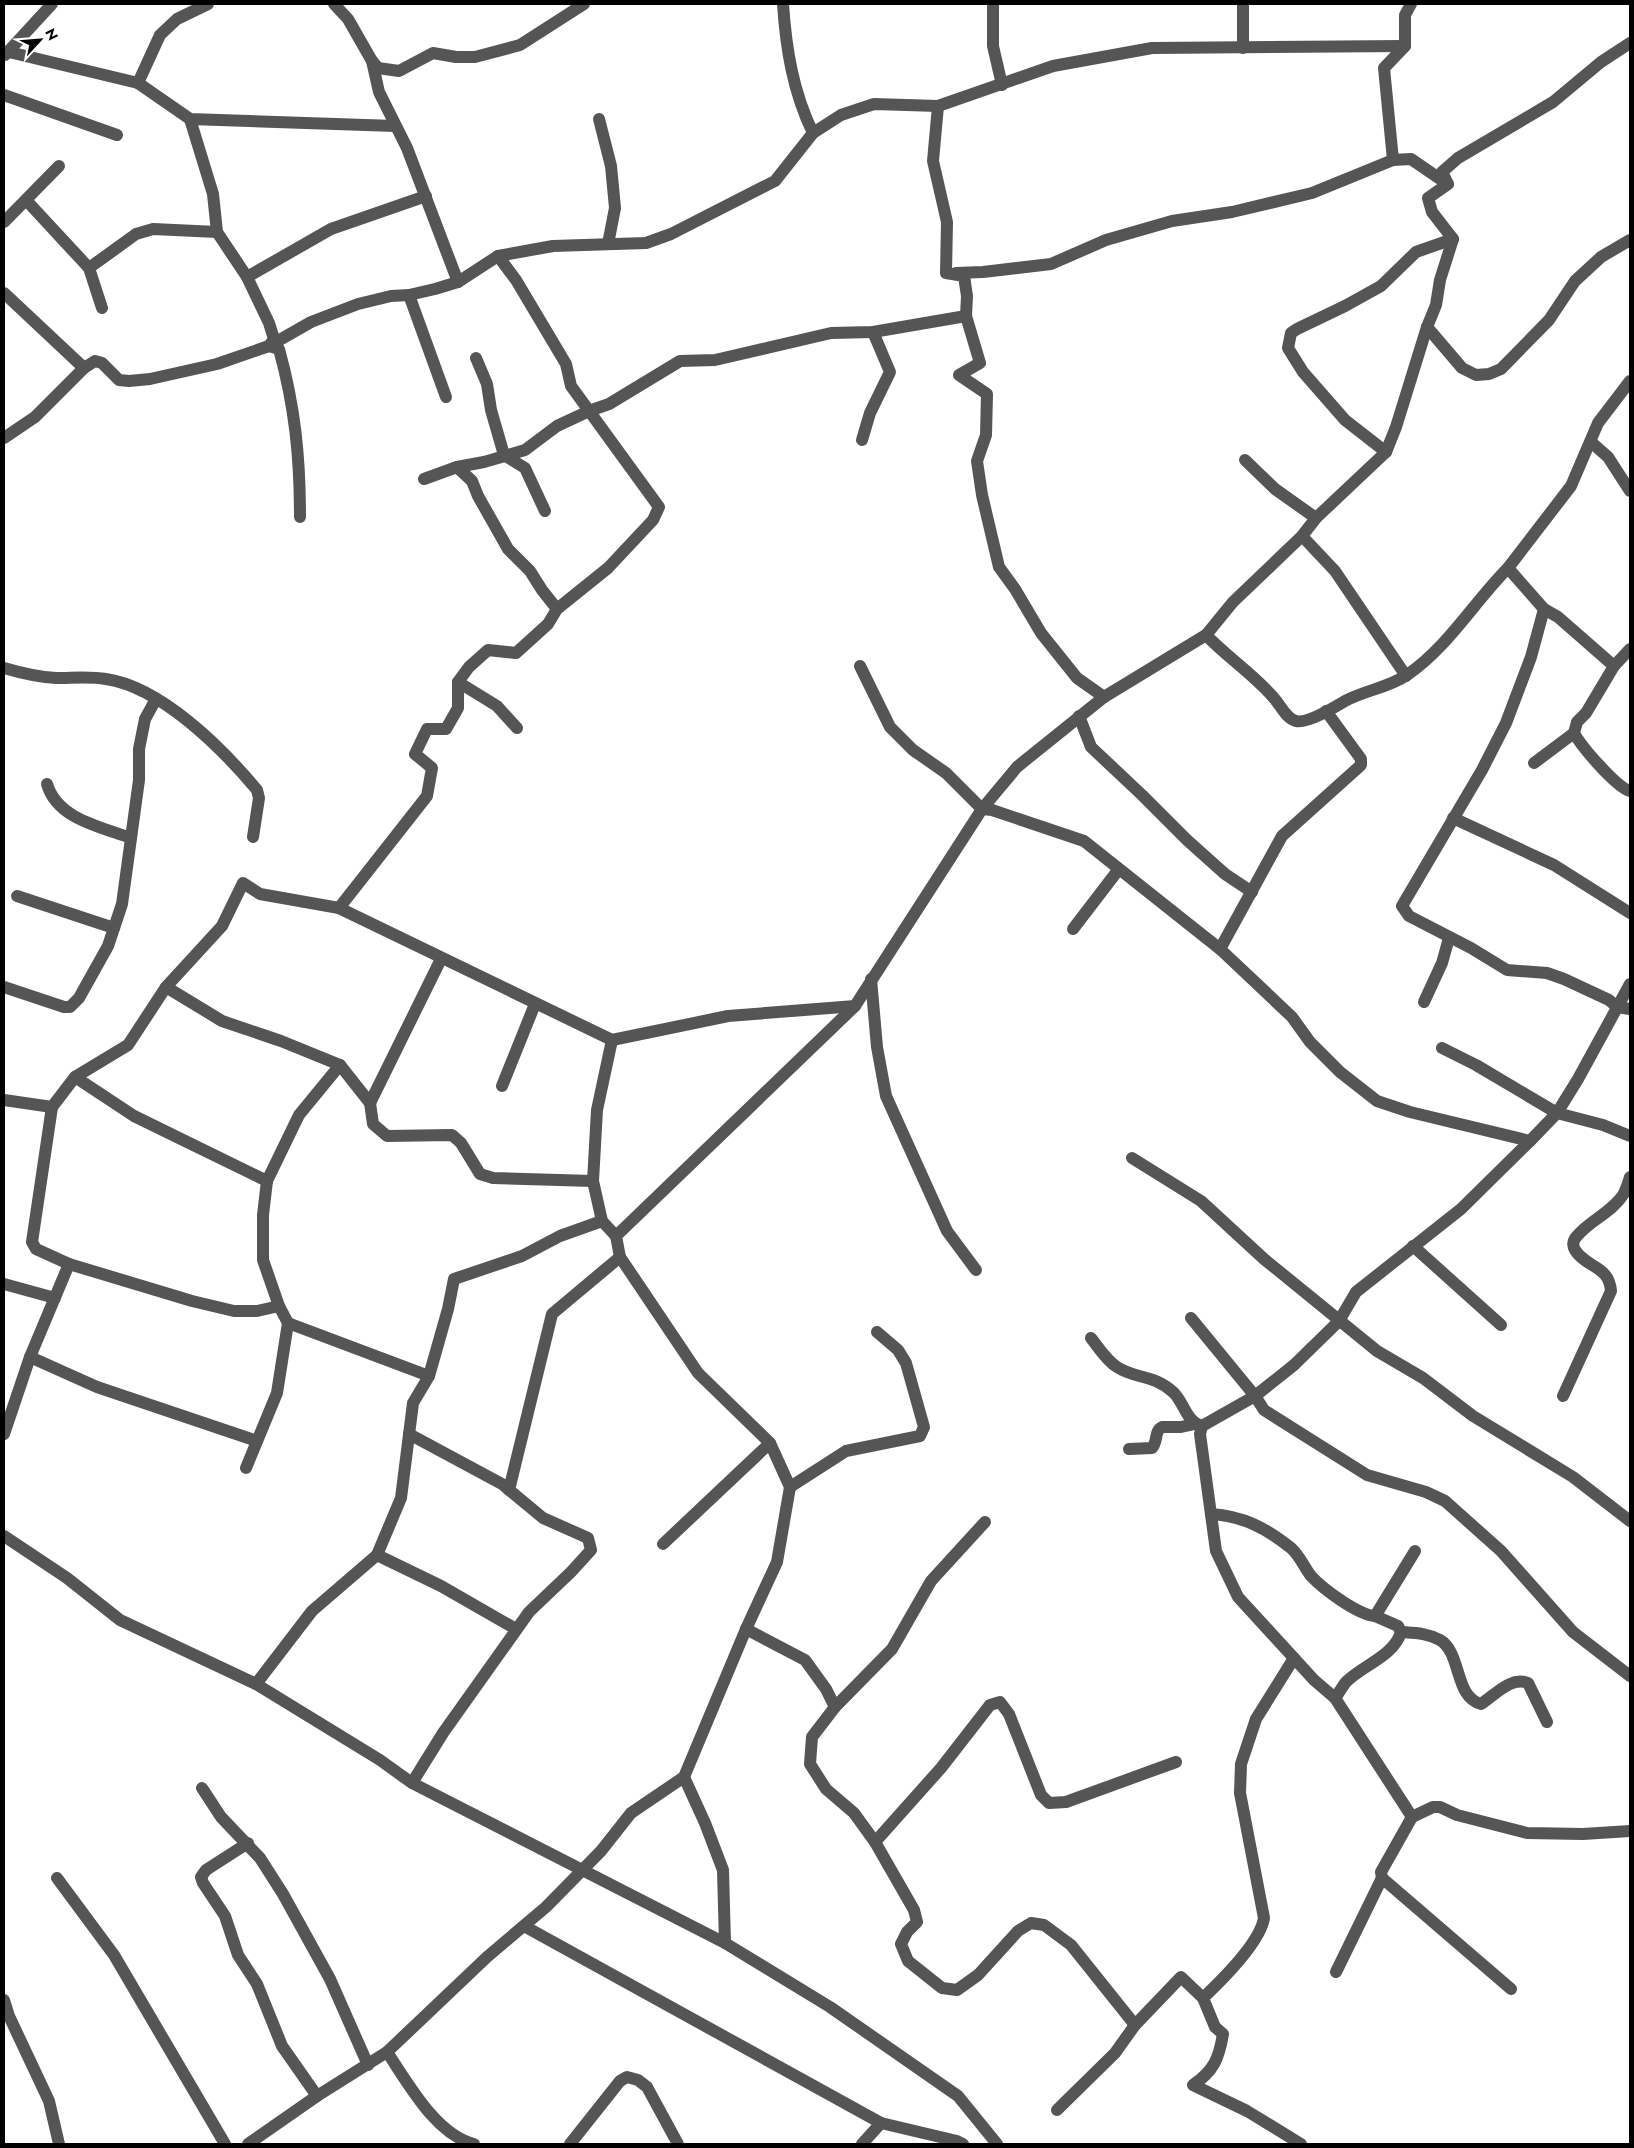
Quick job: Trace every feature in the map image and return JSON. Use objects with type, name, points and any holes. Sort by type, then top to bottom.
[{"type":"street","points":[[6,54],[52,4]]},
{"type":"street","points":[[138,83],[160,35],[177,19],[208,4]]},
{"type":"street","points":[[334,4],[348,19],[378,68],[399,71],[433,53],[456,57],[475,57],[520,44],[584,4]]},
{"type":"street","points":[[783,4],[790,64],[804,114],[813,133]]},
{"type":"street","points":[[993,4],[994,46],[1002,85]]},
{"type":"street","points":[[1243,4],[1243,48]]},
{"type":"street","points":[[1393,160],[1384,68],[1405,46],[1405,15],[1411,4]]},
{"type":"street","points":[[1448,184],[1442,172],[1458,158],[1553,102],[1601,62],[1630,43]]},
{"type":"street","points":[[4,438],[35,417],[84,368],[95,361],[102,363],[120,380],[150,379],[217,364],[269,346],[311,322],[358,304],[391,296],[409,295],[458,282],[498,256],[554,246],[646,243],[671,234],[775,181],[813,133],[841,115],[874,104],[938,106],[1053,66],[1133,50],[1152,48],[1405,46]]},
{"type":"street","points":[[6,54],[138,83],[190,119],[395,126]]},
{"type":"street","points":[[372,61],[379,92],[407,148],[458,282]]},
{"type":"street","points":[[4,95],[118,135]]},
{"type":"street","points":[[938,106],[933,161],[947,222],[946,273]]},
{"type":"street","points":[[190,119],[213,194],[217,232],[247,277],[269,323],[274,339],[269,346]]},
{"type":"street","points":[[599,119],[611,166],[615,208],[608,244]]},
{"type":"street","points":[[946,273],[983,272],[1051,264],[1106,240],[1172,221],[1232,212],[1312,193],[1393,160],[1411,160],[1448,184]]},
{"type":"street","points":[[4,222],[59,166]]},
{"type":"street","points":[[1448,184],[1428,198],[1432,212],[1453,239]]},
{"type":"street","points":[[247,277],[331,229],[426,196]]},
{"type":"street","points":[[26,200],[89,268],[102,308]]},
{"type":"street","points":[[89,268],[136,234],[153,229],[217,232]]},
{"type":"street","points":[[616,1236],[855,1006],[982,809],[1017,767],[1104,697],[1206,635],[1233,602],[1302,536],[1316,518],[1386,452],[1436,305],[1440,280],[1453,239]]},
{"type":"street","points":[[1386,452],[1345,420],[1303,372],[1288,348],[1290,336],[1297,329],[1381,286],[1416,252],[1453,239]]},
{"type":"street","points":[[1427,327],[1462,368],[1476,375],[1489,374],[1501,369],[1549,320],[1575,281],[1601,258],[1630,240]]},
{"type":"street","points":[[339,908],[427,796],[432,768],[415,754],[427,730],[446,729],[458,708],[458,682],[469,667],[488,650],[516,653],[548,624],[557,609],[608,568],[653,520],[659,507],[571,386],[566,364],[516,280],[498,256]]},
{"type":"street","points":[[946,273],[964,276],[967,296],[966,316],[980,363],[959,375],[987,394],[986,435],[977,461],[982,495],[999,567],[1015,589],[1041,633],[1077,678],[1104,697]]},
{"type":"street","points":[[4,293],[84,368]]},
{"type":"street","points":[[409,295],[446,397]]},
{"type":"street","points":[[424,479],[457,467],[484,462],[525,450],[557,426],[609,404],[680,361],[715,360],[831,332],[873,332],[966,316]]},
{"type":"street","points":[[862,440],[870,413],[890,372],[873,332]]},
{"type":"street","points":[[269,346],[279,349],[288,381],[300,461],[300,517]]},
{"type":"street","points":[[476,358],[488,384],[491,410],[504,455],[525,468],[545,511]]},
{"type":"street","points":[[1206,635],[1260,683],[1287,715],[1296,722],[1306,721],[1350,698],[1378,690],[1406,676],[1420,665],[1469,616],[1487,589],[1508,568],[1571,486],[1598,423],[1630,381]]},
{"type":"street","points":[[1590,442],[1608,457],[1630,491]]},
{"type":"street","points":[[1245,460],[1276,489],[1316,518]]},
{"type":"street","points":[[457,467],[472,481],[478,496],[508,549],[530,571],[557,609]]},
{"type":"street","points":[[1302,536],[1335,571],[1406,676]]},
{"type":"street","points":[[1508,568],[1544,608],[1558,617],[1614,666]]},
{"type":"street","points":[[1544,608],[1531,657],[1506,723],[1482,770],[1402,906],[1409,916],[1471,948],[1507,970],[1547,973],[1564,979],[1624,1008]]},
{"type":"street","points":[[1534,764],[1574,733],[1577,722],[1586,713],[1614,666],[1630,649]]},
{"type":"street","points":[[860,666],[890,727],[913,750],[946,773],[982,809],[992,810],[1084,841],[1220,949],[1292,1017],[1310,1042],[1340,1072],[1377,1101],[1410,1112],[1530,1141]]},
{"type":"street","points":[[4,668],[33,676],[106,679],[132,685],[156,699],[212,742],[257,790],[259,798],[253,837]]},
{"type":"street","points":[[458,682],[497,706],[517,728]]},
{"type":"street","points":[[4,987],[64,1007],[70,1007],[79,998],[108,946],[122,904],[140,780],[139,749],[145,719],[156,699]]},
{"type":"street","points":[[1220,949],[1282,836],[1361,765],[1361,759],[1326,711]]},
{"type":"street","points":[[1079,716],[1091,747],[1187,840],[1225,874],[1252,892]]},
{"type":"street","points":[[1574,733],[1579,743],[1620,787],[1630,792]]},
{"type":"street","points":[[47,784],[50,794],[75,818],[131,838]]},
{"type":"street","points":[[1453,818],[1554,865],[1630,913]]},
{"type":"street","points":[[1073,928],[1119,869]]},
{"type":"street","points":[[278,1306],[257,1310],[234,1311],[192,1301],[69,1264],[36,1249],[32,1242],[52,1108],[75,1077],[128,1045],[166,987],[222,926],[243,883],[260,894],[339,908],[612,1040],[728,1016],[855,1006]]},
{"type":"street","points":[[17,896],[114,928]]},
{"type":"street","points":[[1424,1002],[1442,963],[1450,938]]},
{"type":"street","points":[[441,958],[370,1103],[372,1124],[387,1136],[452,1135],[461,1143],[480,1174],[493,1178],[593,1181]]},
{"type":"street","points":[[871,979],[877,1047],[886,1096],[947,1231],[976,1270]]},
{"type":"street","points":[[1129,1449],[1152,1448],[1162,1427],[1198,1425],[1255,1396],[1294,1365],[1339,1321],[1356,1292],[1461,1209],[1557,1113],[1624,1008],[1630,984]]},
{"type":"street","points":[[166,987],[222,1020],[281,1040],[340,1065],[370,1103]]},
{"type":"street","points":[[502,1086],[535,1004]]},
{"type":"street","points":[[248,2144],[317,2096],[388,2052],[487,1957],[546,1907],[602,1851],[632,1813],[684,1777],[746,1629],[777,1562],[790,1486],[770,1443],[698,1372],[620,1257],[616,1236],[602,1221],[593,1181],[597,1110],[612,1040]]},
{"type":"street","points":[[1442,1048],[1476,1065],[1557,1113],[1604,1126],[1630,1136]]},
{"type":"street","points":[[340,1065],[299,1115],[267,1181],[262,1215],[263,1260],[278,1306],[288,1323],[429,1376]]},
{"type":"street","points":[[75,1077],[134,1116],[267,1181]]},
{"type":"street","points":[[4,1100],[52,1108]]},
{"type":"street","points":[[1132,1158],[1201,1202],[1264,1259],[1377,1351],[1423,1378],[1473,1416],[1573,1477],[1630,1521]]},
{"type":"street","points":[[1563,1396],[1611,1291],[1610,1281],[1604,1272],[1580,1255],[1574,1249],[1573,1242],[1577,1235],[1608,1212],[1623,1195],[1630,1177]]},
{"type":"street","points":[[256,1684],[312,1611],[377,1555],[401,1498],[413,1403],[429,1376],[448,1309],[454,1279],[522,1256],[560,1236],[602,1221]]},
{"type":"street","points":[[1413,1246],[1501,1325]]},
{"type":"street","points":[[509,1490],[552,1314],[620,1257]]},
{"type":"street","points":[[4,1434],[30,1357],[69,1264]]},
{"type":"street","points":[[4,1284],[55,1298]]},
{"type":"street","points":[[1191,1318],[1255,1396],[1264,1410],[1367,1475],[1426,1492],[1445,1501],[1501,1551],[1573,1632],[1630,1676]]},
{"type":"street","points":[[246,1468],[277,1393],[288,1323]]},
{"type":"street","points":[[790,1486],[846,1451],[920,1436],[924,1427],[906,1363],[898,1350],[877,1332]]},
{"type":"street","points":[[1091,1338],[1104,1355],[1117,1367],[1157,1380],[1174,1392],[1198,1425],[1216,1551],[1238,1597],[1314,1680],[1335,1698],[1412,1817]]},
{"type":"street","points":[[30,1357],[114,1393],[257,1441]]},
{"type":"street","points":[[409,1434],[502,1484],[544,1518],[588,1538],[591,1550],[529,1612],[442,1733],[412,1782]]},
{"type":"street","points":[[663,1544],[770,1443]]},
{"type":"street","points":[[1211,1514],[1233,1516],[1275,1536],[1292,1549],[1321,1586],[1361,1611],[1398,1626],[1401,1632],[1399,1638],[1387,1652],[1346,1682],[1335,1698]]},
{"type":"street","points":[[985,1522],[931,1581],[892,1649],[835,1707],[812,1737],[810,1764],[826,1788],[854,1813],[875,1842],[914,1910],[917,1922],[907,1932],[902,1944],[908,1961],[942,1988],[957,1990],[978,1975],[1018,1931],[1030,1923],[1044,1924],[1071,1945],[1135,2025]]},
{"type":"street","points":[[4,1536],[67,1578],[120,1620],[256,1684],[380,1760],[412,1782],[725,1943],[830,2008],[958,2096],[997,2144]]},
{"type":"street","points":[[1376,1616],[1416,1551]]},
{"type":"street","points":[[377,1555],[441,1586],[516,1629]]},
{"type":"street","points":[[746,1629],[805,1660],[826,1689],[835,1707]]},
{"type":"street","points":[[1401,1632],[1426,1634],[1441,1640],[1449,1648],[1459,1676],[1467,1692],[1476,1702],[1481,1704],[1514,1681],[1528,1683],[1547,1722]]},
{"type":"street","points":[[1204,1998],[1232,1970],[1262,1927],[1264,1918],[1240,1793],[1241,1764],[1256,1719],[1294,1658]]},
{"type":"street","points":[[875,1842],[941,1768],[990,1705],[1000,1702],[1008,1714],[1041,1795],[1049,1803],[1066,1802],[1176,1762]]},
{"type":"street","points":[[684,1777],[705,1823],[723,1870],[725,1943]]},
{"type":"street","points":[[202,1788],[222,1817],[260,1858],[283,1894],[330,1979],[368,2064]]},
{"type":"street","points":[[1336,1972],[1382,1878],[1382,1872],[1412,1817],[1423,1811],[1440,1807],[1456,1814],[1528,1833],[1583,1834],[1630,1831]]},
{"type":"street","points":[[248,1843],[206,1870],[201,1877],[225,1916],[238,1955],[257,1984],[282,2046],[317,2096]]},
{"type":"street","points":[[57,1878],[114,1955],[225,2144]]},
{"type":"street","points":[[1382,1878],[1511,1989]]},
{"type":"street","points":[[524,1926],[882,2123],[957,2140],[963,2144]]},
{"type":"street","points":[[1057,2110],[1115,2053],[1135,2025],[1181,1977],[1204,1998],[1215,2027],[1223,2034],[1220,2055],[1206,2076],[1193,2085],[1247,2111],[1301,2144]]},
{"type":"street","points":[[4,2000],[9,2016],[49,2100],[59,2144]]},
{"type":"street","points":[[388,2052],[429,2114],[464,2142],[474,2144]]},
{"type":"street","points":[[570,2144],[620,2081],[627,2077],[638,2080],[647,2088],[678,2144]]},
{"type":"street","points":[[862,2144],[882,2123]]}]
